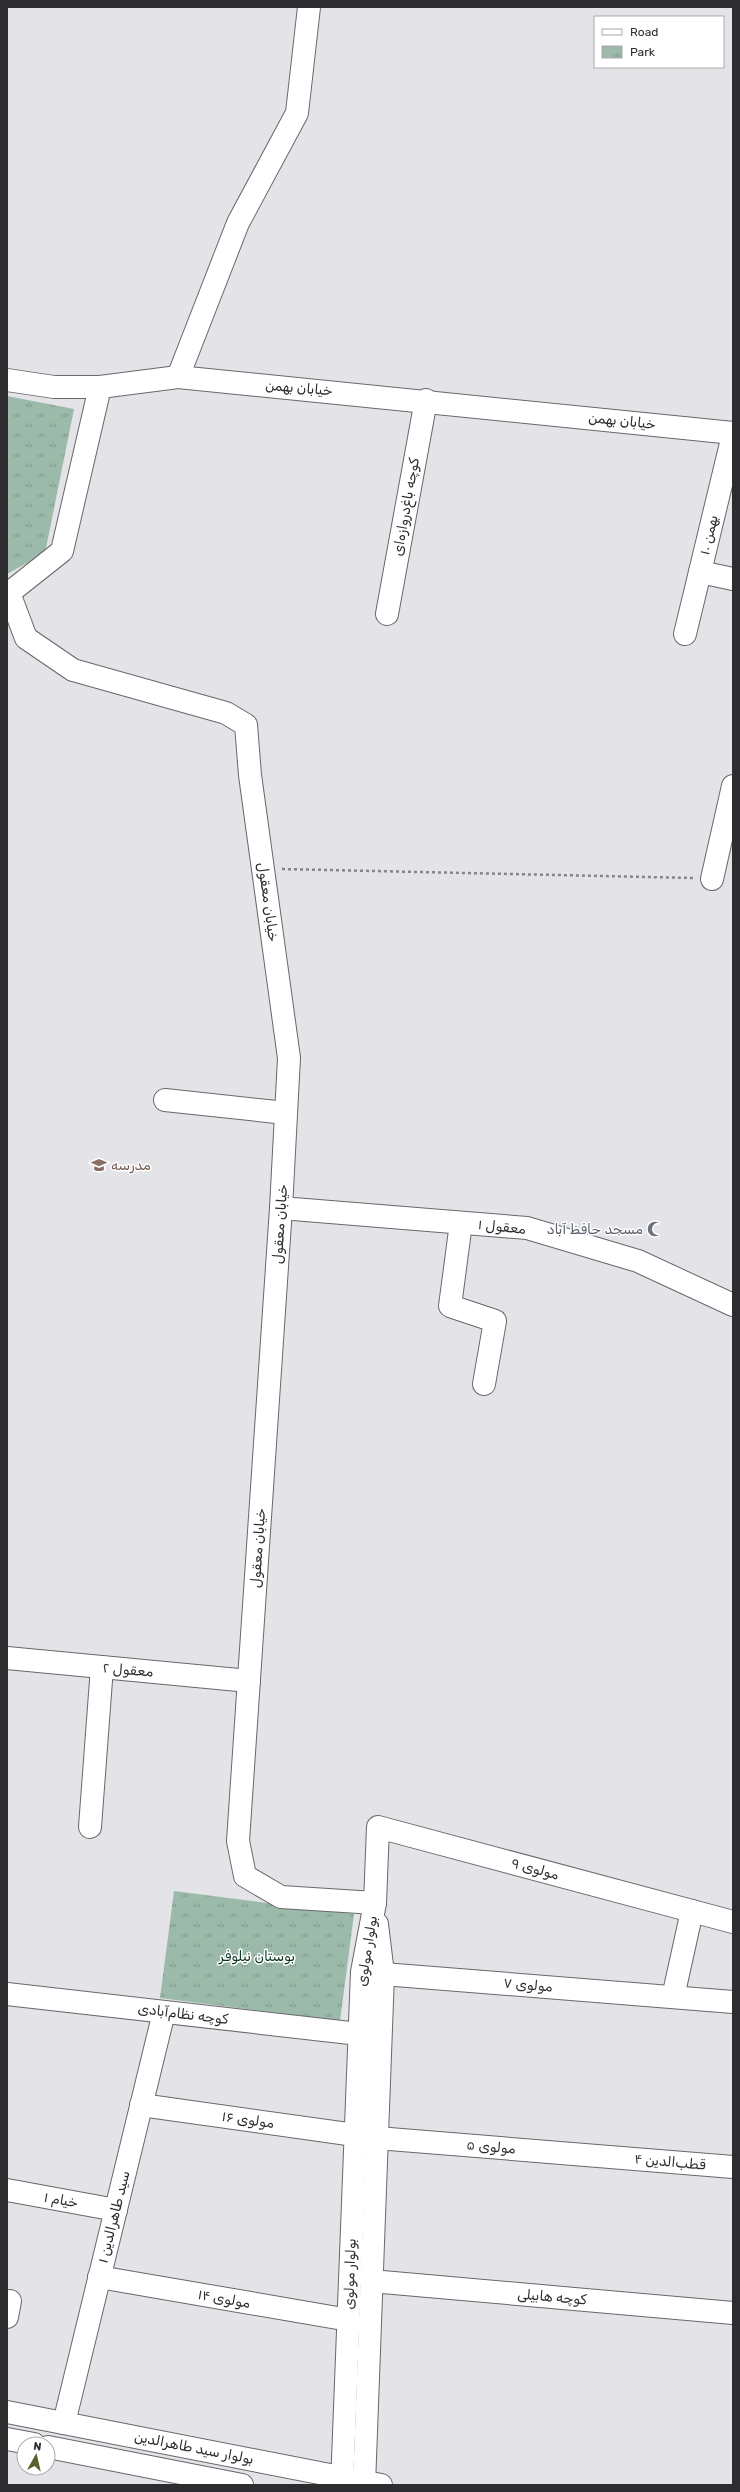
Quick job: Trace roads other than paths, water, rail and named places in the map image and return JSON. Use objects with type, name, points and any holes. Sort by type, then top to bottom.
[{"type":"street","points":[[178,376],[238,223],[297,113],[309,7]]},
{"type":"street","name":"خیابان بهمن","points":[[7,380],[54,387],[100,387],[178,376],[426,400],[733,434]]},
{"type":"street","points":[[8,596],[62,551],[100,387]]},
{"type":"street","name":"کوچه باغ‌دروازه‌ای","points":[[387,614],[426,400]]},
{"type":"street","name":"بهمن ۱۰","points":[[685,634],[733,434]]},
{"type":"street","points":[[700,572],[733,579]]},
{"type":"street","name":"خیابان معقول","points":[[8,596],[26,638],[73,670],[226,713],[246,726],[263,868],[289,1058],[282,1208],[238,1841],[245,1876],[281,1897],[375,1903]]},
{"type":"street","points":[[712,879],[733,786]]},
{"type":"street","points":[[165,1100],[286,1113]]},
{"type":"street","name":"معقول ۱","points":[[282,1208],[527,1228],[638,1261],[733,1305]]},
{"type":"street","points":[[461,1223],[450,1306],[495,1321],[484,1384]]},
{"type":"street","name":"معقول ۲","points":[[7,1658],[249,1681]]},
{"type":"street","points":[[90,1827],[102,1667]]},
{"type":"street","name":"مولوی ۹","points":[[375,1903],[378,1826],[733,1922]]},
{"type":"street","name":"بولوار مولوی","points":[[370,2484],[371,2281],[383,1974],[375,1903]]},
{"type":"street","name":"بولوار مولوی","points":[[343,2481],[362,1972],[375,1903]]},
{"type":"street","points":[[673,1997],[692,1911]]},
{"type":"street","name":"مولوی ۷","points":[[383,1974],[733,2002]]},
{"type":"street","name":"کوچه نظام‌آبادی","points":[[7,1994],[359,2034]]},
{"type":"street","name":"سید طاهرالدین ۱","points":[[64,2423],[164,2012]]},
{"type":"street","name":"مولوی ۱۶","points":[[141,2105],[355,2135]]},
{"type":"street","name":"مولوی ۵","points":[[377,2138],[606,2157]]},
{"type":"street","name":"قطب‌الدین ۴","points":[[606,2157],[733,2168]]},
{"type":"street","name":"خیام ۱","points":[[7,2190],[116,2210]]},
{"type":"street","name":"مولوی ۱۴","points":[[100,2277],[349,2320]]},
{"type":"street","name":"کوچه هابیلی","points":[[371,2281],[733,2313]]},
{"type":"street","name":"بولوار سید طاهرالدین","points":[[7,2412],[343,2481],[370,2484]]},
{"type":"street","name":"بولوار سید طاهرالدین","points":[[56,2449],[216,2482],[242,2485]]},
{"type":"place","name":"مدرسه","points":[[99,1165]]},
{"type":"place","name":"مسجد حافظ آباد","points":[[655,1229]]},
{"type":"park label","name":"بوستان نیلوفر","points":[[257,1956]]}]
